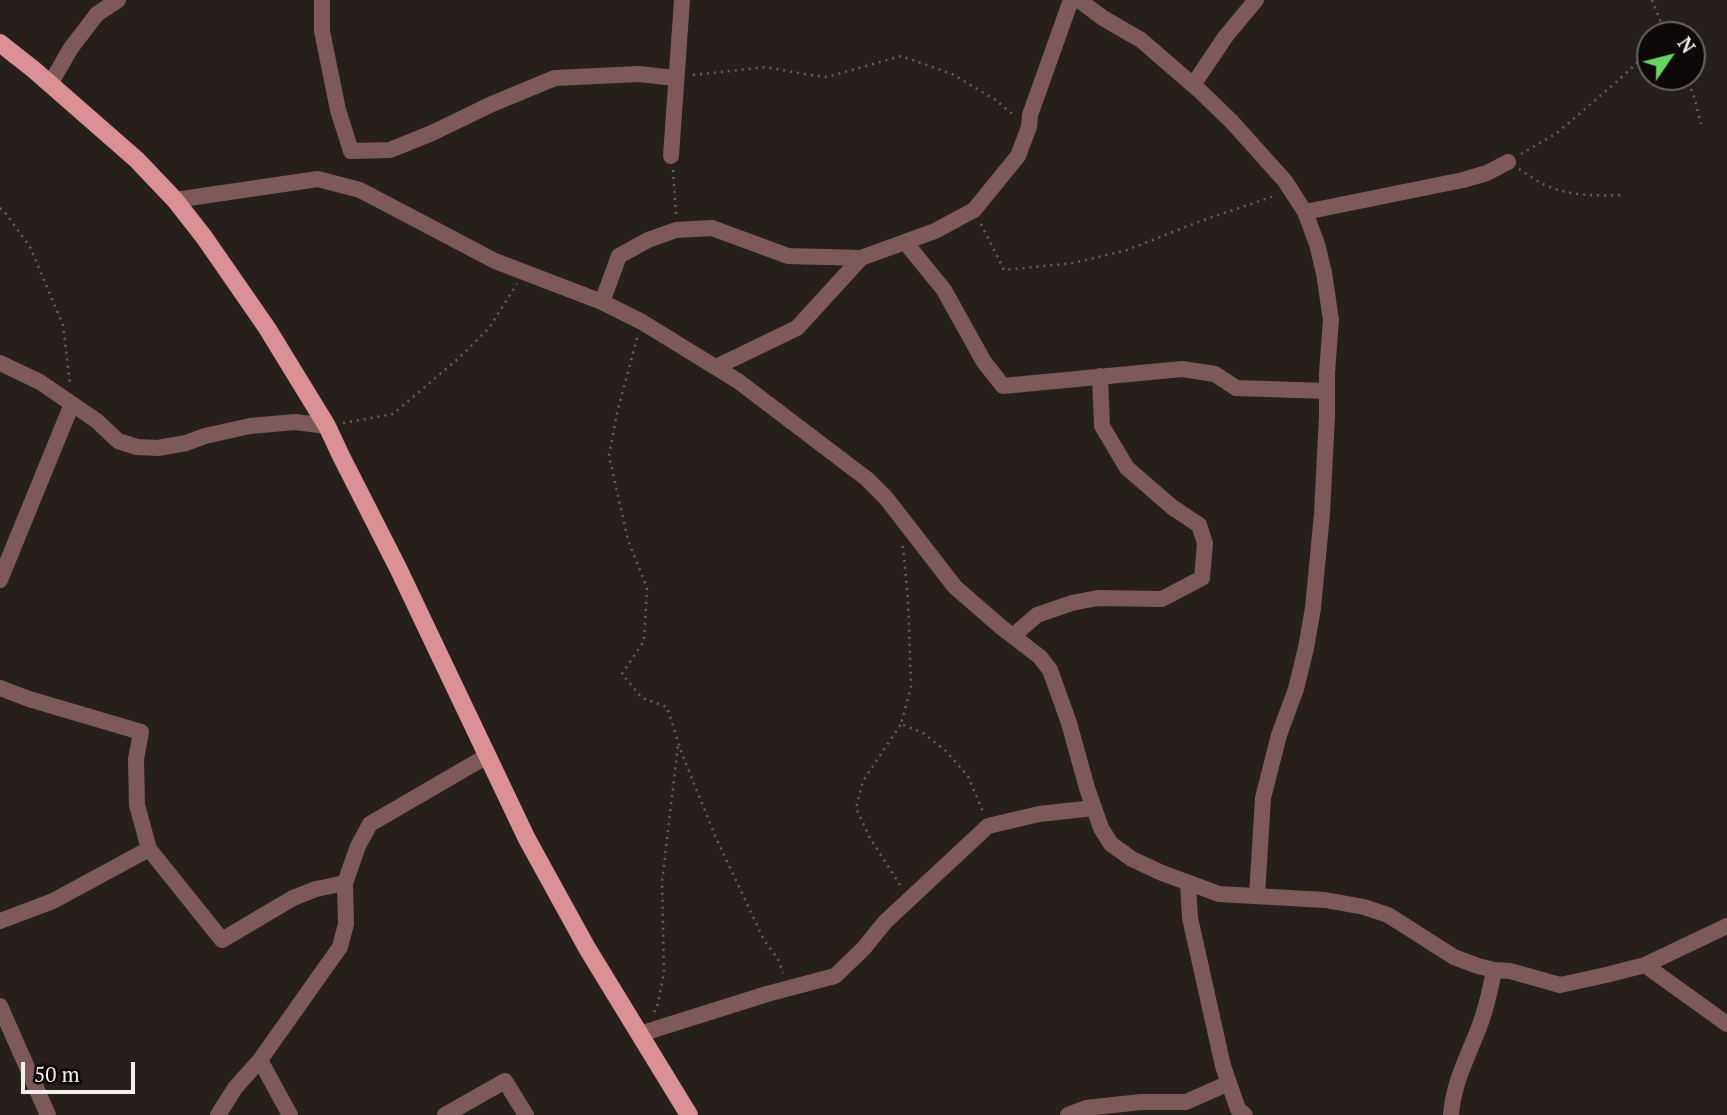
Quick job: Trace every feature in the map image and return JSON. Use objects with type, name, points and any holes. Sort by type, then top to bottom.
[{"type":"main road","points":[[0,43],[137,160],[175,200],[267,328],[327,426],[527,839],[587,948],[689,1115]]},
{"type":"street","points":[[50,84],[71,48],[97,14],[118,0]]},
{"type":"street","points":[[322,0],[322,31],[338,110],[351,150],[390,150],[555,78],[639,74],[675,78]]},
{"type":"street","points":[[671,156],[682,0]]},
{"type":"street","points":[[602,302],[619,256],[648,240],[676,230],[712,228],[788,256],[860,258],[936,231],[974,210],[1018,156],[1071,0]]},
{"type":"street","points":[[1079,0],[1103,18],[1141,40],[1232,122],[1284,181],[1305,212],[1324,273],[1331,320],[1328,415],[1313,608],[1296,689],[1279,735],[1263,798],[1257,897]]},
{"type":"street","points":[[1193,85],[1226,36],[1256,0]]},
{"type":"street","points":[[1305,212],[1463,180],[1487,173],[1508,162]]},
{"type":"street","points":[[175,200],[318,179],[360,190],[495,261],[602,302],[642,322],[738,381],[867,479],[886,498],[955,587],[1040,657],[1050,670],[1069,723],[1101,828],[1111,844],[1132,859],[1219,894],[1325,900],[1364,907],[1388,915],[1454,957],[1478,967],[1510,971],[1560,985],[1645,965],[1727,926]]},
{"type":"street","points":[[905,242],[944,290],[984,362],[1003,386],[1182,369],[1215,374],[1236,388],[1327,391]]},
{"type":"street","points":[[716,367],[797,328],[860,258]]},
{"type":"street","points":[[0,363],[40,382],[97,421],[118,441],[137,447],[158,448],[186,443],[250,426],[295,422],[327,426]]},
{"type":"street","points":[[1013,636],[1037,615],[1072,603],[1098,598],[1162,599],[1202,578],[1205,542],[1199,525],[1172,507],[1127,468],[1102,426],[1100,376]]},
{"type":"street","points":[[0,580],[72,404]]},
{"type":"street","points":[[0,688],[141,732],[136,759],[137,805],[149,849],[222,940],[293,898],[316,889],[345,883]]},
{"type":"street","points":[[218,1115],[235,1088],[260,1060],[340,947],[346,924],[345,883],[358,846],[370,824],[488,756]]},
{"type":"street","points":[[640,1034],[835,976],[885,922],[988,826],[1039,814],[1094,808]]},
{"type":"street","points":[[0,922],[53,901],[149,849]]},
{"type":"street","points":[[1188,883],[1190,918],[1223,1066],[1238,1109],[1245,1115]]},
{"type":"street","points":[[1645,965],[1727,1024]]},
{"type":"street","points":[[1451,1115],[1452,1099],[1488,1000],[1494,970]]},
{"type":"street","points":[[0,1006],[48,1115]]},
{"type":"street","points":[[260,1060],[290,1115]]},
{"type":"street","points":[[445,1115],[505,1081],[526,1115]]},
{"type":"street","points":[[1068,1115],[1087,1108],[1141,1102],[1186,1102],[1229,1083]]},
{"type":"path","points":[[1652,0],[1661,21]]},
{"type":"path","points":[[675,78],[766,67],[827,77],[901,56],[952,74],[993,99],[1028,127]]},
{"type":"path","points":[[1622,195],[1572,193],[1544,185],[1508,162],[1557,132],[1636,64]]},
{"type":"path","points":[[1692,91],[1701,124]]},
{"type":"path","points":[[671,156],[676,230]]},
{"type":"path","points":[[974,210],[1004,270],[1074,263],[1127,250],[1290,190]]},
{"type":"path","points":[[0,208],[30,247],[63,325],[72,404]]},
{"type":"path","points":[[327,426],[393,414],[460,357],[489,328],[524,272]]},
{"type":"path","points":[[642,322],[617,413],[609,456],[628,540],[647,588],[644,641],[622,674],[642,698],[667,707],[716,838],[764,940],[778,959],[789,988]]},
{"type":"path","points":[[903,545],[911,687],[901,724],[863,781],[856,808],[870,838],[909,899]]},
{"type":"path","points":[[901,724],[923,733],[946,751],[968,776],[988,826]]},
{"type":"path","points":[[640,1034],[657,1007],[664,972],[662,882],[678,742]]}]
